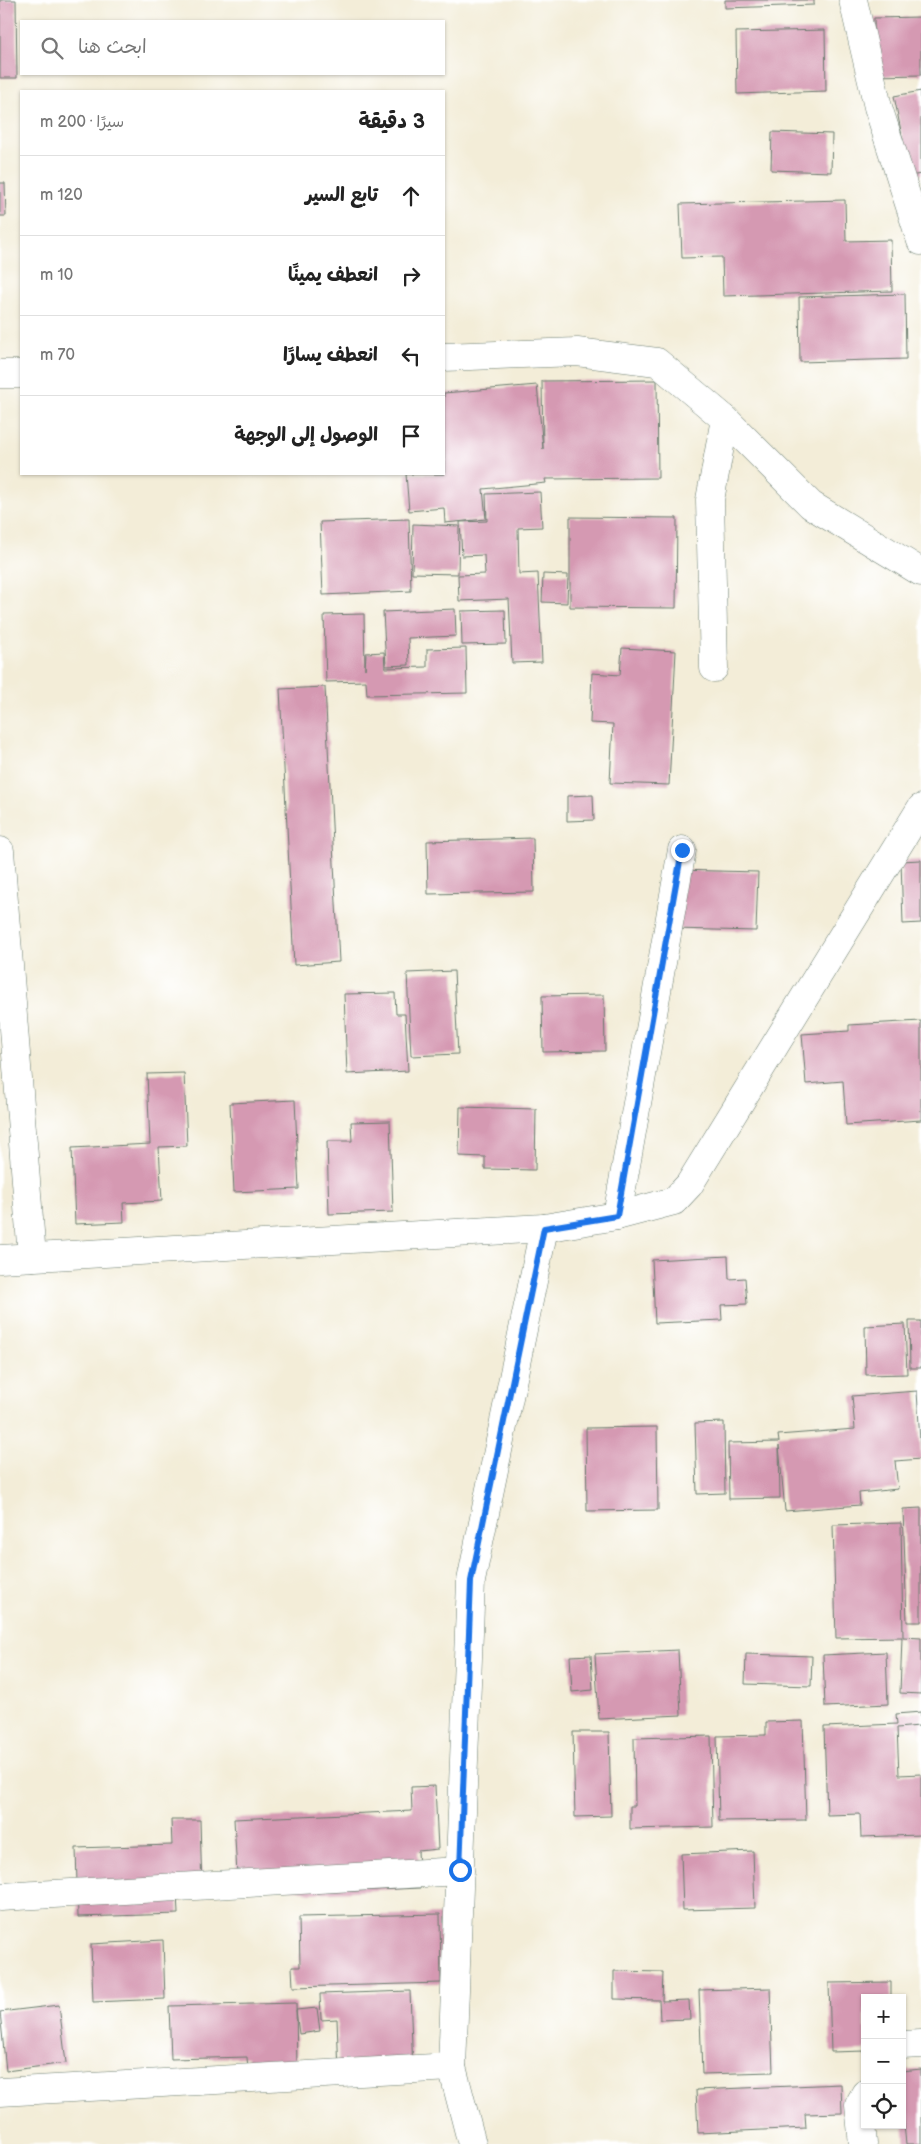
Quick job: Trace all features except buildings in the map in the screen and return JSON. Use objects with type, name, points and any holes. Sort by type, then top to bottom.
[{"type":"street","points":[[853,0],[878,107],[921,241]]},
{"type":"street","points":[[445,357],[577,352],[656,362],[725,419],[811,505],[921,572]]},
{"type":"street","points":[[0,374],[20,374]]},
{"type":"street","points":[[714,668],[710,500],[725,419]]},
{"type":"street","points":[[0,1259],[544,1228],[617,1216],[674,1201],[689,1186],[921,808]]},
{"type":"street","points":[[617,1216],[682,850]]},
{"type":"street","points":[[0,852],[32,1257]]},
{"type":"street","points":[[472,2144],[452,2067],[471,1581],[544,1228]]},
{"type":"street","points":[[0,1897],[460,1870]]},
{"type":"street","points":[[906,2045],[921,2044]]},
{"type":"street","points":[[0,2092],[452,2067]]},
{"type":"street","points":[[861,2101],[859,2105],[861,2121]]},
{"type":"street","points":[[862,2129],[864,2144]]},
{"type":"route","points":[[460,1870],[471,1581],[544,1228],[617,1216],[682,850]]}]
